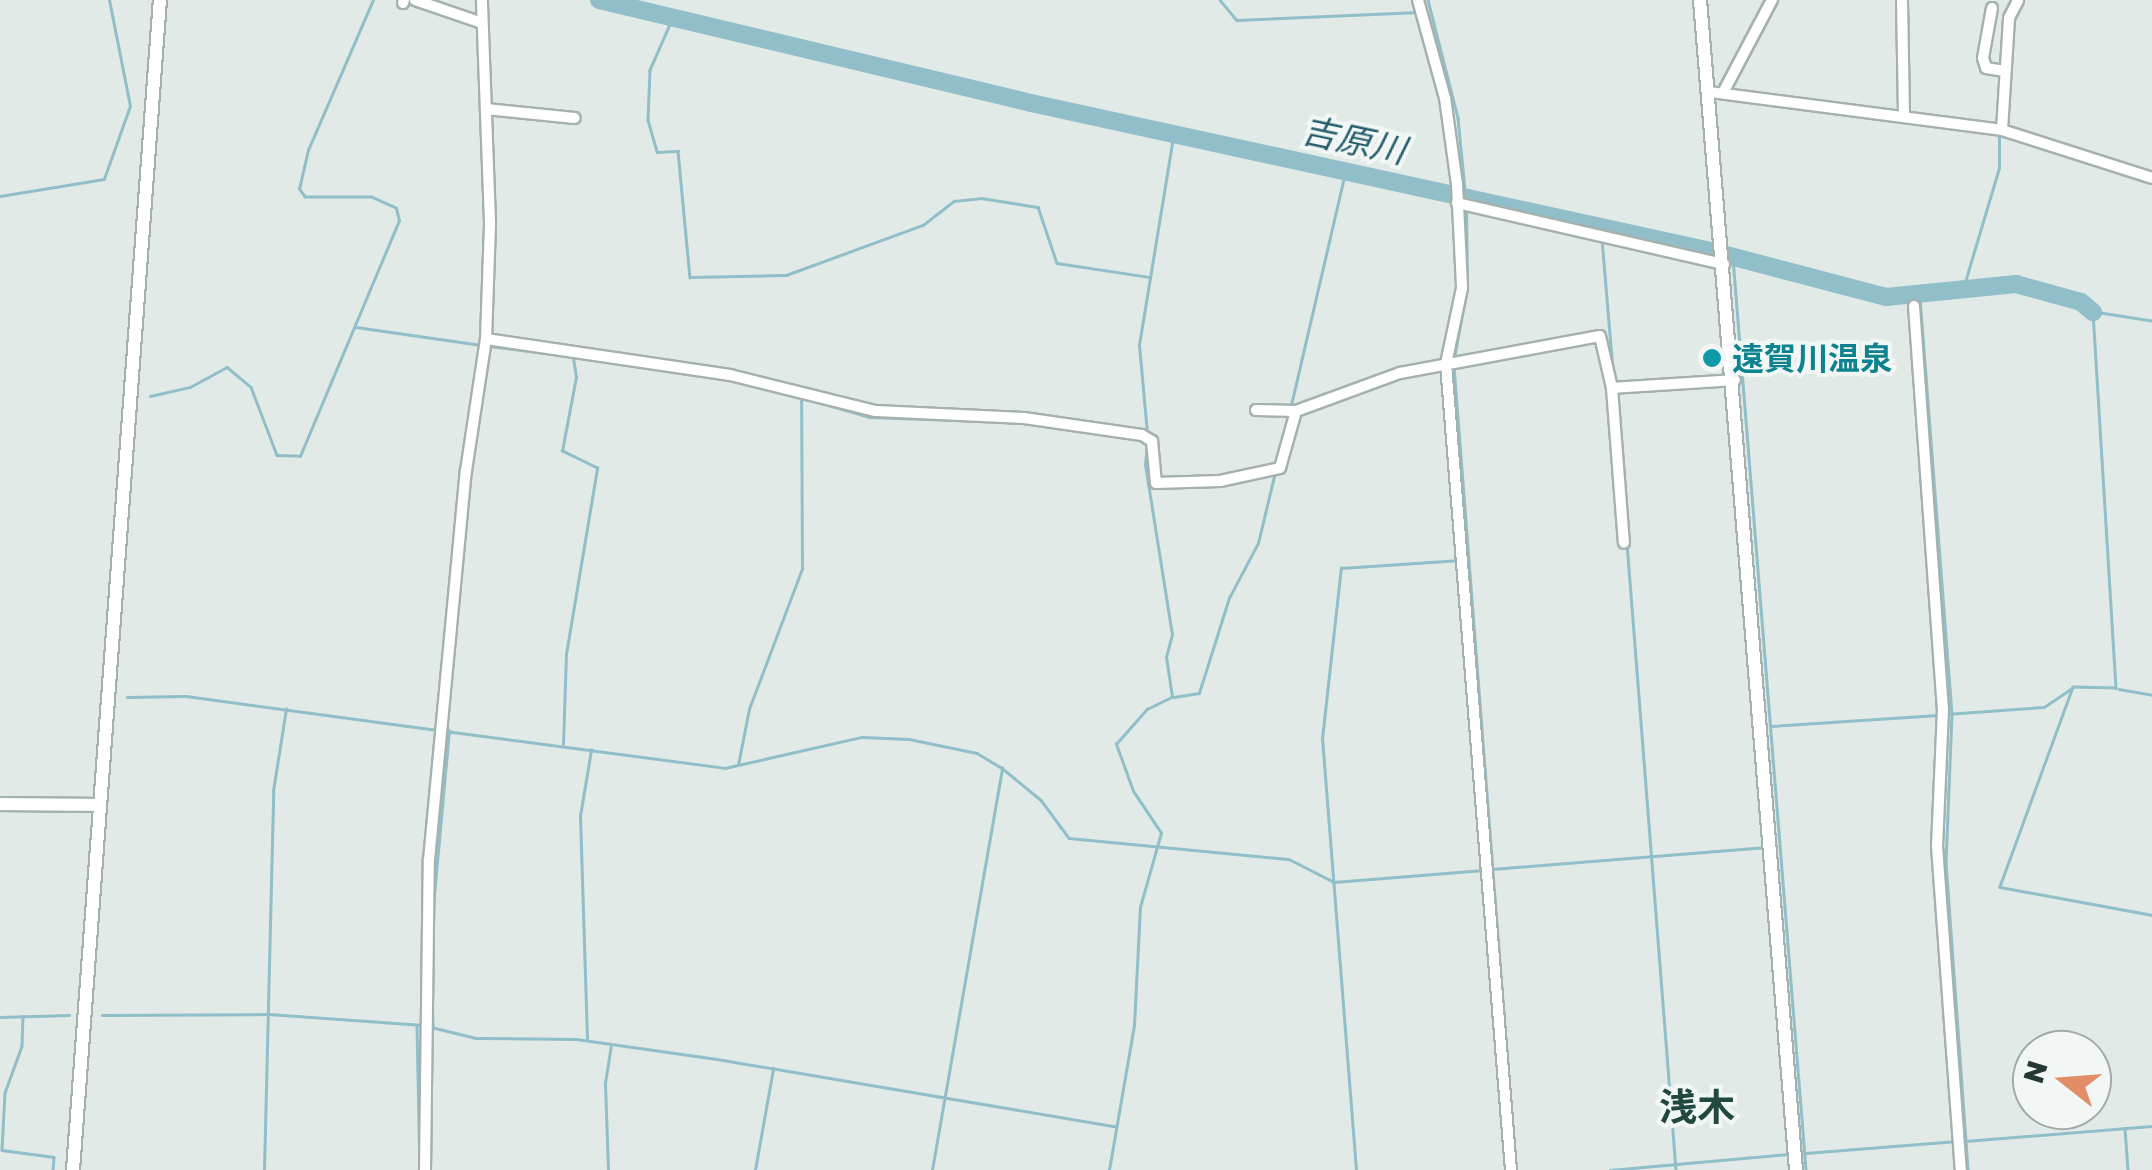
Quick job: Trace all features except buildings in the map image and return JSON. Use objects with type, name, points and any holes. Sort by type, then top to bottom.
[{"type":"street","points":[[73,1170],[160,0]]},
{"type":"street","points":[[416,0],[482,22]]},
{"type":"street","points":[[426,1170],[429,860],[466,471],[486,339],[482,0]]},
{"type":"street","points":[[1418,0],[1444,98],[1458,204],[1462,288],[1446,364],[1511,1170]]},
{"type":"street","points":[[1700,0],[1735,380],[1796,1170]]},
{"type":"street","points":[[1725,89],[1772,0]]},
{"type":"street","points":[[1902,0],[1904,117]]},
{"type":"street","points":[[2002,130],[2009,18],[2018,0]]},
{"type":"street","points":[[1992,8],[1982,58],[1986,68],[2004,71]]},
{"type":"street","points":[[1710,92],[1725,89],[2002,130],[2152,178]]},
{"type":"street","points":[[486,109],[575,118]]},
{"type":"street","points":[[1458,204],[1724,264]]},
{"type":"street","points":[[1914,306],[1943,709],[1938,846],[1961,1170]]},
{"type":"street","points":[[1256,410],[1296,411],[1400,373],[1600,336],[1612,388],[1624,543]]},
{"type":"street","points":[[486,339],[730,375],[887,412],[1024,418],[1142,434],[1152,441],[1156,483],[1220,481],[1280,468],[1296,411]]},
{"type":"street","points":[[1612,388],[1735,380]]},
{"type":"street","points":[[0,804],[100,804]]},
{"type":"waterway","points":[[0,196],[104,179],[130,106],[109,0]]},
{"type":"waterway","points":[[150,396],[190,387],[227,367],[251,387],[277,455],[300,456],[399,221],[396,208],[371,197],[305,197],[299,189],[308,150],[373,0]]},
{"type":"waterway","name":"吉原川","points":[[599,0],[1031,103],[1711,251],[1886,297],[2016,284],[2081,302],[2093,312]]},
{"type":"waterway","points":[[1220,0],[1237,20],[1419,12]]},
{"type":"waterway","points":[[1428,0],[1458,118],[1466,199]]},
{"type":"waterway","points":[[2005,16],[2012,1]]},
{"type":"waterway","points":[[672,20],[650,70],[648,120],[657,152],[678,151],[690,277],[786,275],[923,225],[954,201],[981,198],[1038,207],[1057,263],[1150,277]]},
{"type":"waterway","points":[[2001,66],[2003,29]]},
{"type":"waterway","points":[[1997,126],[2000,74]]},
{"type":"waterway","points":[[1147,433],[1139,345],[1174,132]]},
{"type":"waterway","points":[[1962,292],[1999,168],[1999,133]]},
{"type":"waterway","points":[[1291,405],[1346,168]]},
{"type":"waterway","points":[[1454,358],[1467,288],[1466,207]]},
{"type":"waterway","points":[[1602,239],[1613,371]]},
{"type":"waterway","points":[[1733,258],[1806,1170]]},
{"type":"waterway","points":[[1920,298],[1952,714],[1946,862],[1968,1170]]},
{"type":"waterway","points":[[2152,321],[2093,312],[2116,688],[2073,687],[2000,887],[2152,915]]},
{"type":"waterway","points":[[356,327],[481,345]]},
{"type":"waterway","points":[[489,346],[545,353]]},
{"type":"waterway","points":[[563,744],[566,654],[597,468],[562,451],[576,377],[573,357]]},
{"type":"waterway","points":[[1454,366],[1508,1066]]},
{"type":"waterway","points":[[738,765],[749,709],[802,569],[801,397],[870,417],[980,421]]},
{"type":"waterway","points":[[1284,435],[1289,413]]},
{"type":"waterway","points":[[1109,1170],[1134,1025],[1140,907],[1161,833],[1133,791],[1116,744],[1147,709],[1172,697],[1166,657],[1172,635],[1145,465],[1147,441]]},
{"type":"waterway","points":[[1174,697],[1199,693],[1229,598],[1258,543],[1275,472]]},
{"type":"waterway","points":[[1627,543],[1676,1170]]},
{"type":"waterway","points":[[1356,1170],[1322,739],[1341,568],[1460,560]]},
{"type":"waterway","points":[[1946,714],[2044,707],[2072,688]]},
{"type":"waterway","points":[[2119,689],[2152,695]]},
{"type":"waterway","points":[[127,697],[186,696],[437,730]]},
{"type":"waterway","points":[[264,1170],[273,791],[286,709]]},
{"type":"waterway","points":[[1771,726],[1938,715]]},
{"type":"waterway","points":[[445,731],[725,768],[862,737],[909,739],[977,753],[1002,768],[1041,800],[1069,838],[1289,859],[1334,882],[1484,870]]},
{"type":"waterway","points":[[433,906],[449,731]]},
{"type":"waterway","points":[[587,1039],[580,816],[591,750]]},
{"type":"waterway","points":[[932,1170],[1002,768]]},
{"type":"waterway","points":[[1492,869],[1763,847]]},
{"type":"waterway","points":[[432,994],[433,1026]]},
{"type":"waterway","points":[[102,1015],[269,1014],[423,1025]]},
{"type":"waterway","points":[[0,1017],[69,1015]]},
{"type":"waterway","points":[[23,1016],[22,1046],[5,1093],[2,1150],[54,1157],[53,1170]]},
{"type":"waterway","points":[[417,1027],[420,1170]]},
{"type":"waterway","points":[[431,1027],[476,1038],[576,1039],[717,1059],[1115,1126]]},
{"type":"waterway","points":[[608,1170],[605,1083],[611,1047]]},
{"type":"waterway","points":[[755,1170],[773,1069]]},
{"type":"waterway","points":[[1965,1141],[2152,1126]]},
{"type":"waterway","points":[[2125,1128],[2128,1170]]},
{"type":"waterway","points":[[1806,1153],[1957,1141]]},
{"type":"waterway","points":[[1610,1170],[1788,1154]]},
{"type":"place","name":"遠賀川温泉","points":[[1712,358]]},
{"type":"district","name":"浅木","points":[[1697,1107]]}]
